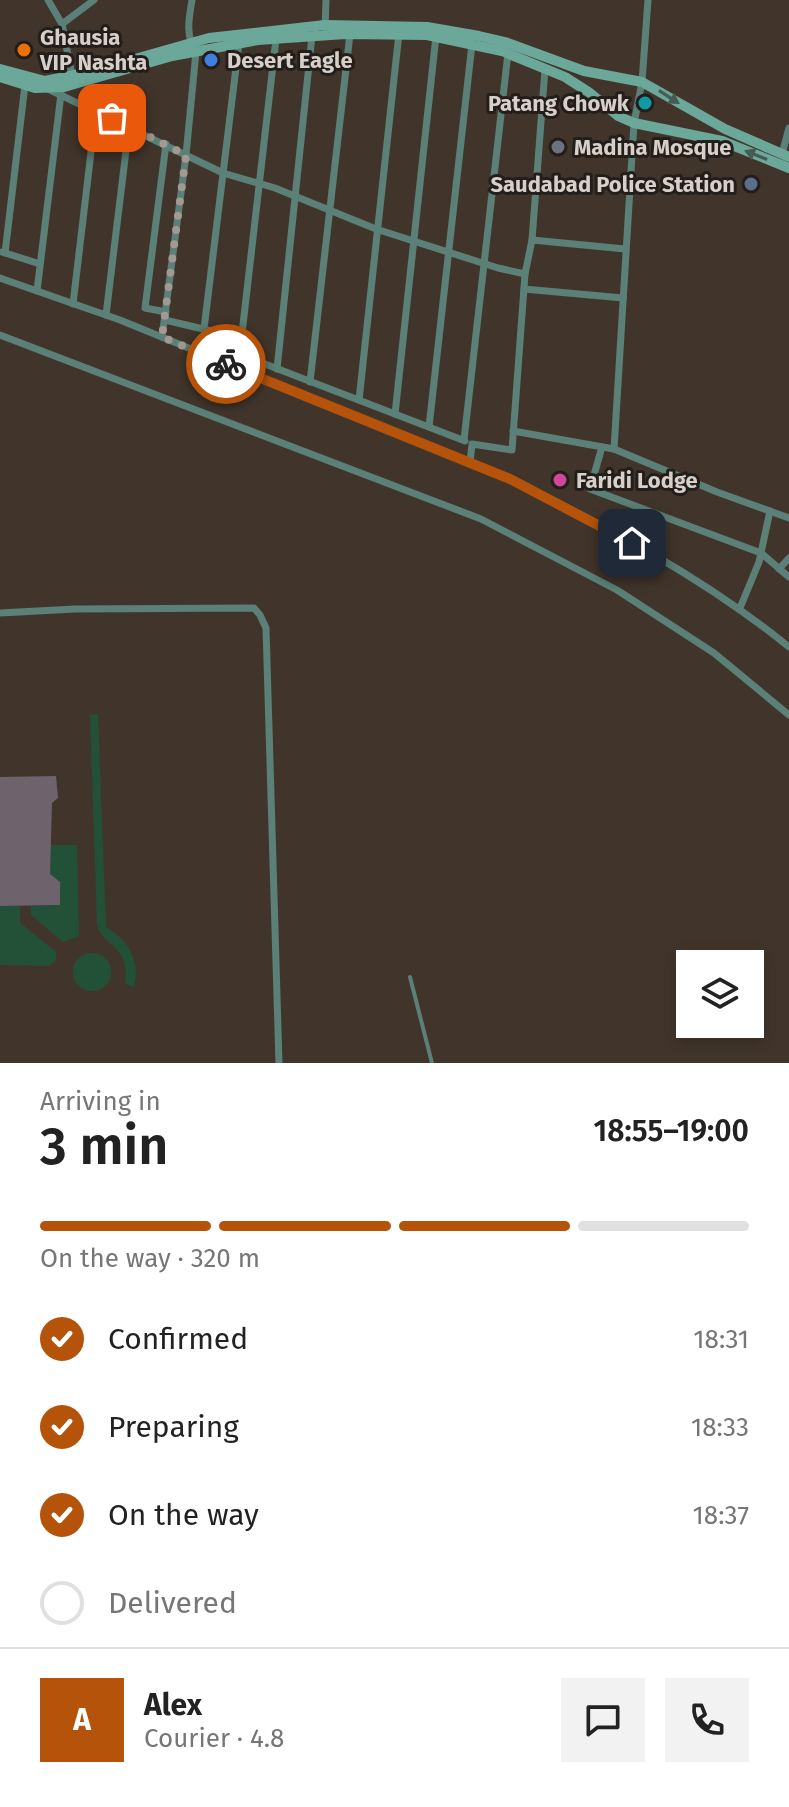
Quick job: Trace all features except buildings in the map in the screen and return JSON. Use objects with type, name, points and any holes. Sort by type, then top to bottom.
[{"type":"main road","points":[[0,77],[46,89],[64,87],[193,47],[209,38],[427,27],[505,42],[584,71],[642,82],[725,129],[786,155]]},
{"type":"main road","points":[[0,69],[45,81],[193,47],[312,36],[326,30],[350,34],[436,36],[508,53],[565,77],[618,116],[634,123],[722,141],[789,168]]},
{"type":"street","points":[[48,0],[62,24],[72,76]]},
{"type":"street","points":[[62,24],[94,0]]},
{"type":"street","points":[[162,337],[186,155],[193,47],[188,21],[192,0]]},
{"type":"street","points":[[326,0],[326,30]]},
{"type":"street","points":[[614,449],[634,123],[642,82],[648,0]]},
{"type":"street","points":[[359,400],[399,33]]},
{"type":"street","points":[[310,382],[350,34]]},
{"type":"street","points":[[277,369],[312,36]]},
{"type":"street","points":[[395,414],[436,36]]},
{"type":"street","points":[[238,368],[276,39]]},
{"type":"street","points":[[204,329],[239,43]]},
{"type":"street","points":[[429,427],[472,43]]},
{"type":"street","points":[[470,463],[468,442],[484,263],[508,53]]},
{"type":"street","points":[[239,354],[468,442],[512,450],[545,69]]},
{"type":"street","points":[[25,85],[2,252],[40,264]]},
{"type":"street","points":[[46,89],[96,110],[223,173],[259,183],[376,229],[525,274]]},
{"type":"street","points":[[37,291],[61,94]]},
{"type":"street","points":[[73,304],[96,110]]},
{"type":"street","points":[[106,315],[129,126]]},
{"type":"street","points":[[786,155],[789,128]]},
{"type":"street","points":[[166,144],[145,308],[204,329],[241,338]]},
{"type":"street","points":[[532,240],[625,249]]},
{"type":"street","points":[[0,278],[162,337],[562,504],[702,582],[789,647]]},
{"type":"street","points":[[524,289],[623,298]]},
{"type":"street","points":[[0,335],[481,519],[617,590],[714,653],[789,715]]},
{"type":"street","points":[[513,431],[614,449],[789,518]]},
{"type":"street","points":[[602,447],[590,489],[761,553],[789,577]]},
{"type":"street","points":[[740,608],[761,553],[770,511]]},
{"type":"street","points":[[779,569],[789,558]]},
{"type":"street","points":[[0,613],[75,609],[254,608],[260,615],[266,628],[279,1063]]},
{"type":"lane","points":[[410,977],[432,1063]]},
{"type":"green space","points":[[98,714],[106,927],[121,938],[131,952],[136,968],[134,987],[125,984],[124,961],[104,938],[97,924],[90,715]]},
{"type":"green space","points":[[50,845],[77,845],[79,936],[63,942],[31,915],[31,906],[59,905],[50,874]]},
{"type":"green space","points":[[0,906],[20,906],[20,923],[56,952],[56,960],[49,966],[0,965]]},
{"type":"green space","points":[[92,953],[105,959],[111,972],[105,985],[92,991],[79,985],[73,972],[79,959]]},
{"type":"way so far","points":[[112,118],[186,155],[162,337],[226,364]]},
{"type":"place","name":"Ghausia VIP Nashta","points":[[24,50]]},
{"type":"place","name":"Desert Eagle","points":[[211,60]]},
{"type":"place","name":"Patang Chowk","points":[[645,103]]},
{"type":"place","name":"Madina Mosque","points":[[558,147]]},
{"type":"place","name":"Saudabad Police Station","points":[[751,184]]},
{"type":"place","name":"Faridi Lodge","points":[[560,480]]},
{"type":"route","points":[[226,364],[510,479],[632,543]]}]
